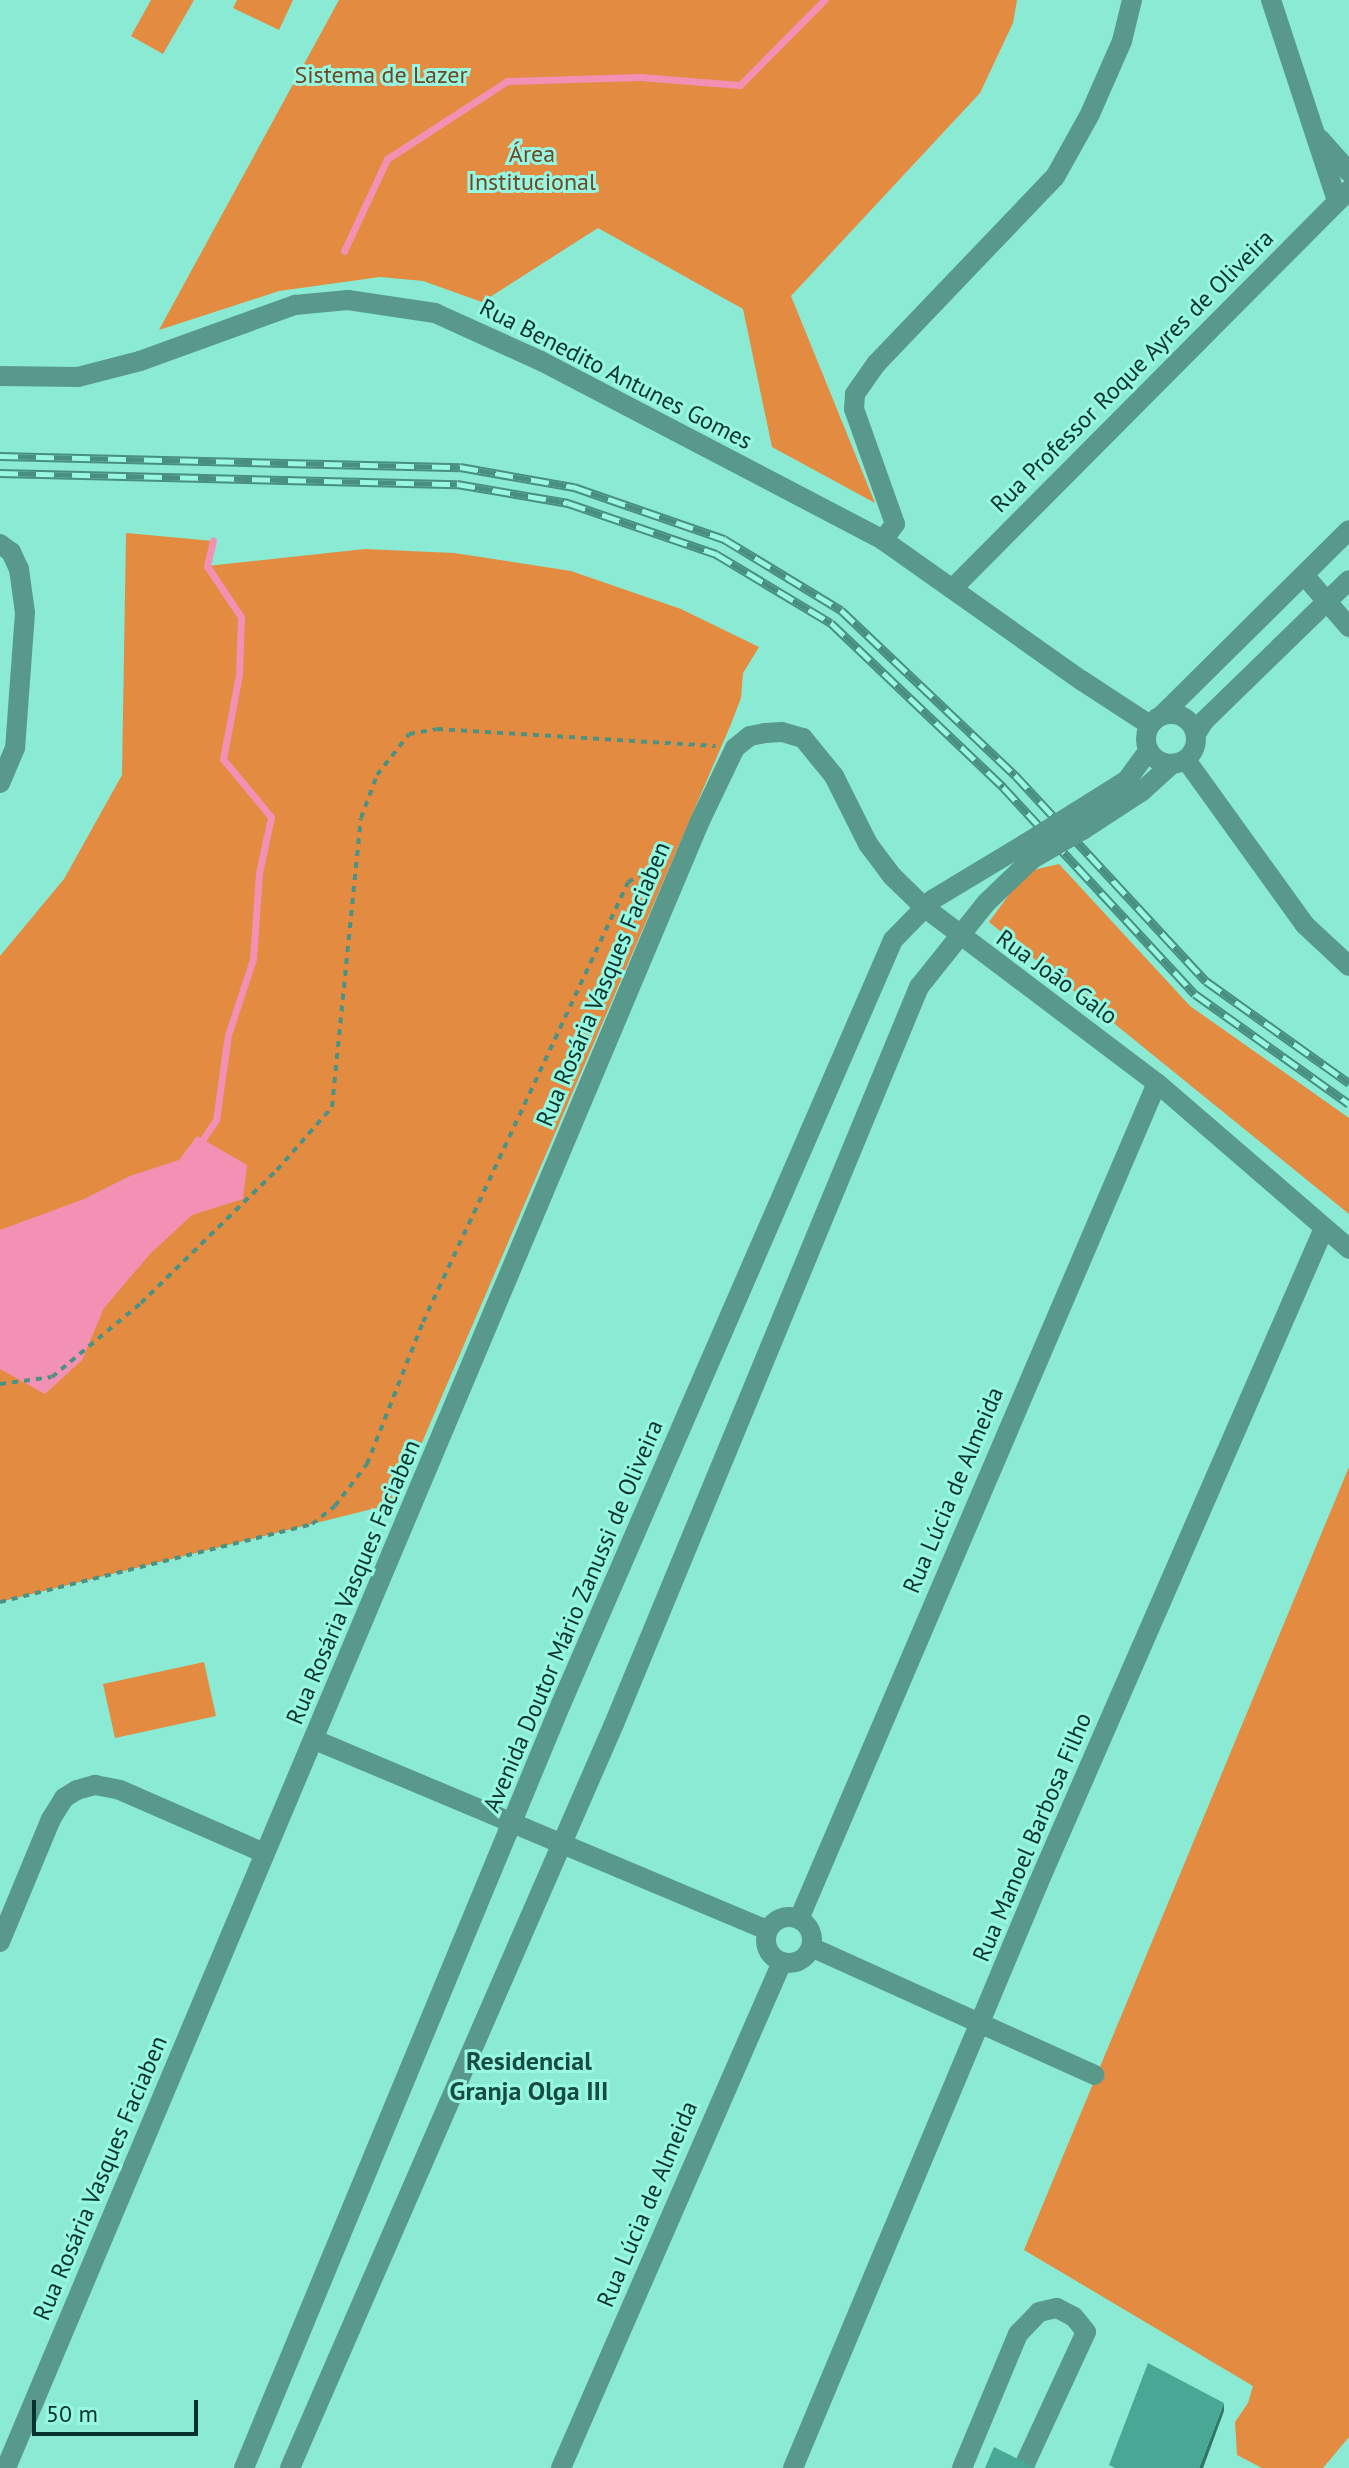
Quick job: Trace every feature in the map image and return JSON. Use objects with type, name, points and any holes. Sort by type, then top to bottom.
[{"type":"street","points":[[883,540],[895,524],[854,409],[855,394],[876,364],[1055,177],[1090,114],[1122,41],[1132,0]]},
{"type":"street","points":[[1271,0],[1313,132],[1343,195]]},
{"type":"street","points":[[1313,132],[1349,172]]},
{"type":"street","name":"Rua Professor Roque Ayres de Oliveira","points":[[952,589],[1343,195]]},
{"type":"street","name":"Rua Benedito Antunes Gomes","points":[[0,376],[78,377],[140,361],[295,305],[348,300],[435,313],[541,361],[883,540],[952,589],[1156,720]]},
{"type":"street","points":[[1349,530],[1156,720],[1146,737],[1149,750],[1158,761],[1179,762],[1305,925],[1349,966]]},
{"type":"street","points":[[0,783],[15,748],[25,613],[24,588],[6,548]]},
{"type":"street","points":[[1304,575],[1349,627]]},
{"type":"street","points":[[290,2468],[614,1724],[919,987],[1029,851],[1141,792],[1179,762],[1195,748],[1196,734],[1204,721],[1349,580]]},
{"type":"street","points":[[1156,720],[1176,714],[1189,721],[1196,734]]},
{"type":"street","name":"Rua João Galo","points":[[735,748],[750,736],[765,733],[782,732],[803,738],[819,754],[868,844],[892,876],[924,907],[1157,1083],[1349,1249]]},
{"type":"street","name":"Rua Rosária Vasques Faciaben","points":[[6,2468],[689,846],[735,748]]},
{"type":"street","points":[[1079,822],[1127,780],[1149,750]]},
{"type":"street","name":"Avenida Doutor Mário Zanussi de Oliveira","points":[[244,2468],[561,1704],[893,940],[924,907],[1029,851]]},
{"type":"street","name":"Rua Lúcia de Almeida","points":[[799,1919],[1157,1083]]},
{"type":"street","name":"Rua Manoel Barbosa Filho","points":[[793,2468],[980,2025],[1324,1228]]},
{"type":"street","points":[[315,1740],[768,1930]]},
{"type":"street","points":[[0,1942],[51,1819],[64,1798],[77,1790],[95,1785],[120,1790],[264,1853]]},
{"type":"street","points":[[781,1918],[799,1919],[811,1933],[811,1947],[802,1960],[782,1962],[768,1949],[768,1930],[781,1918]]},
{"type":"street","points":[[811,1947],[1094,2075]]},
{"type":"street","name":"Rua Lúcia de Almeida","points":[[561,2468],[782,1962]]},
{"type":"street","points":[[962,2468],[1018,2334],[1039,2312],[1057,2308],[1074,2317],[1086,2332],[1026,2462]]},
{"type":"path","points":[[0,1384],[52,1377],[152,1292],[277,1170],[332,1107],[361,818],[377,775],[409,734],[437,729],[735,748]]},
{"type":"path","points":[[0,1602],[312,1524],[335,1506],[367,1464],[423,1322],[628,882],[689,846]]},
{"type":"green space","points":[[151,0],[194,0],[163,54],[131,36]]},
{"type":"green space","points":[[237,0],[293,0],[279,30],[233,8]]},
{"type":"green space","points":[[339,0],[1017,0],[1013,23],[980,93],[791,296],[875,503],[772,447],[743,309],[598,228],[482,302],[423,281],[380,277],[279,291],[159,330]]},
{"type":"green space","points":[[126,533],[213,541],[207,566],[365,549],[454,553],[571,571],[681,609],[759,647],[743,673],[741,698],[731,724],[396,1503],[0,1602],[0,956],[64,879],[122,775]]},
{"type":"green space","points":[[1059,864],[1190,1006],[1349,1118],[1349,1214],[989,922],[1013,889],[1033,870]]},
{"type":"green space","points":[[1349,1467],[1349,2437],[1323,2468],[1262,2468],[1237,2455],[1235,2422],[1248,2403],[1253,2386],[1024,2250]]},
{"type":"green space","points":[[204,1662],[216,1716],[115,1738],[103,1684]]},
{"type":"shaded area","points":[[197,1136],[247,1165],[243,1199],[192,1215],[150,1254],[104,1308],[82,1360],[45,1394],[0,1369],[0,1230],[84,1199],[130,1176],[179,1160]]},
{"type":"building","points":[[1148,2363],[1224,2403],[1199,2468],[1115,2468],[1109,2465]]},
{"type":"building","points":[[994,2447],[1036,2468],[985,2468]]},
{"type":"waterway","points":[[344,251],[387,159],[507,81],[640,77],[740,85],[824,0]]},
{"type":"waterway","points":[[199,1145],[216,1120],[228,1035],[253,959],[259,873],[271,817],[223,759],[239,674],[241,617],[207,566],[213,541]]},
{"type":"railway","points":[[0,456],[460,467],[574,487],[724,539],[841,610],[1015,775],[1206,981],[1349,1083]]},
{"type":"railway","points":[[0,473],[457,484],[568,503],[716,554],[831,623],[1003,787],[1195,994],[1349,1104]]},
{"type":"district","name":"Residencial Granja Olga III","points":[[529,2076]]},
{"type":"park label","name":"Sistema de Lazer","points":[[381,75]]},
{"type":"park label","name":"Área Institucional","points":[[532,168]]}]
